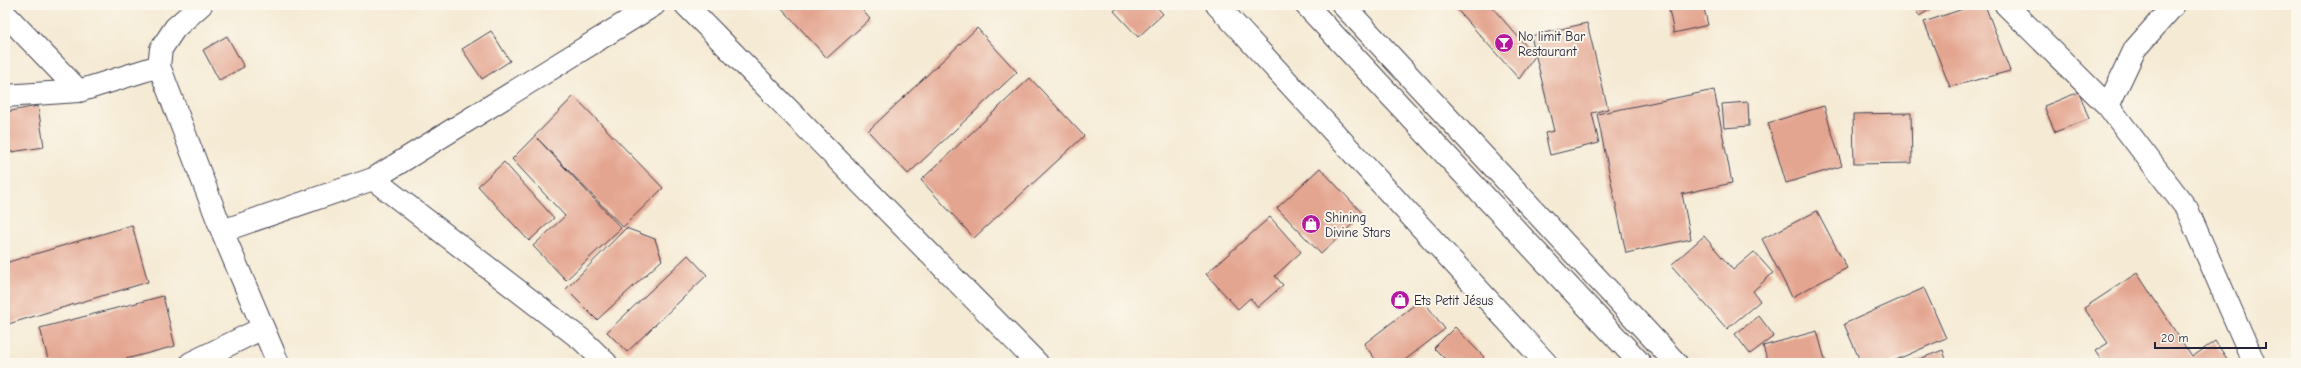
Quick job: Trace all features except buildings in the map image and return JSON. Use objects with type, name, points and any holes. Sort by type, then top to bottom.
[{"type":"main road","points":[[201,5],[175,28],[161,49],[160,66],[222,231],[278,363]]},
{"type":"main road","points":[[222,231],[372,179],[654,5]]},
{"type":"main road","points":[[686,5],[1037,363]]},
{"type":"main road","points":[[1216,5],[1546,363]]},
{"type":"main road","points":[[1306,5],[1640,363]]},
{"type":"main road","points":[[1343,5],[1676,363]]},
{"type":"main road","points":[[2006,5],[2108,106],[2187,209],[2254,363]]},
{"type":"main road","points":[[2108,106],[2135,49],[2174,5]]},
{"type":"main road","points":[[5,14],[79,91]]},
{"type":"main road","points":[[5,96],[79,91],[160,66]]},
{"type":"main road","points":[[372,179],[582,340],[606,363]]},
{"type":"main road","points":[[191,363],[263,328]]},
{"type":"place","name":"No limit Bar Restaurant","points":[[1504,43]]},
{"type":"place","name":"Shining Divine Stars","points":[[1311,224]]},
{"type":"place","name":"Ets Petit Jésus","points":[[1400,300]]}]
